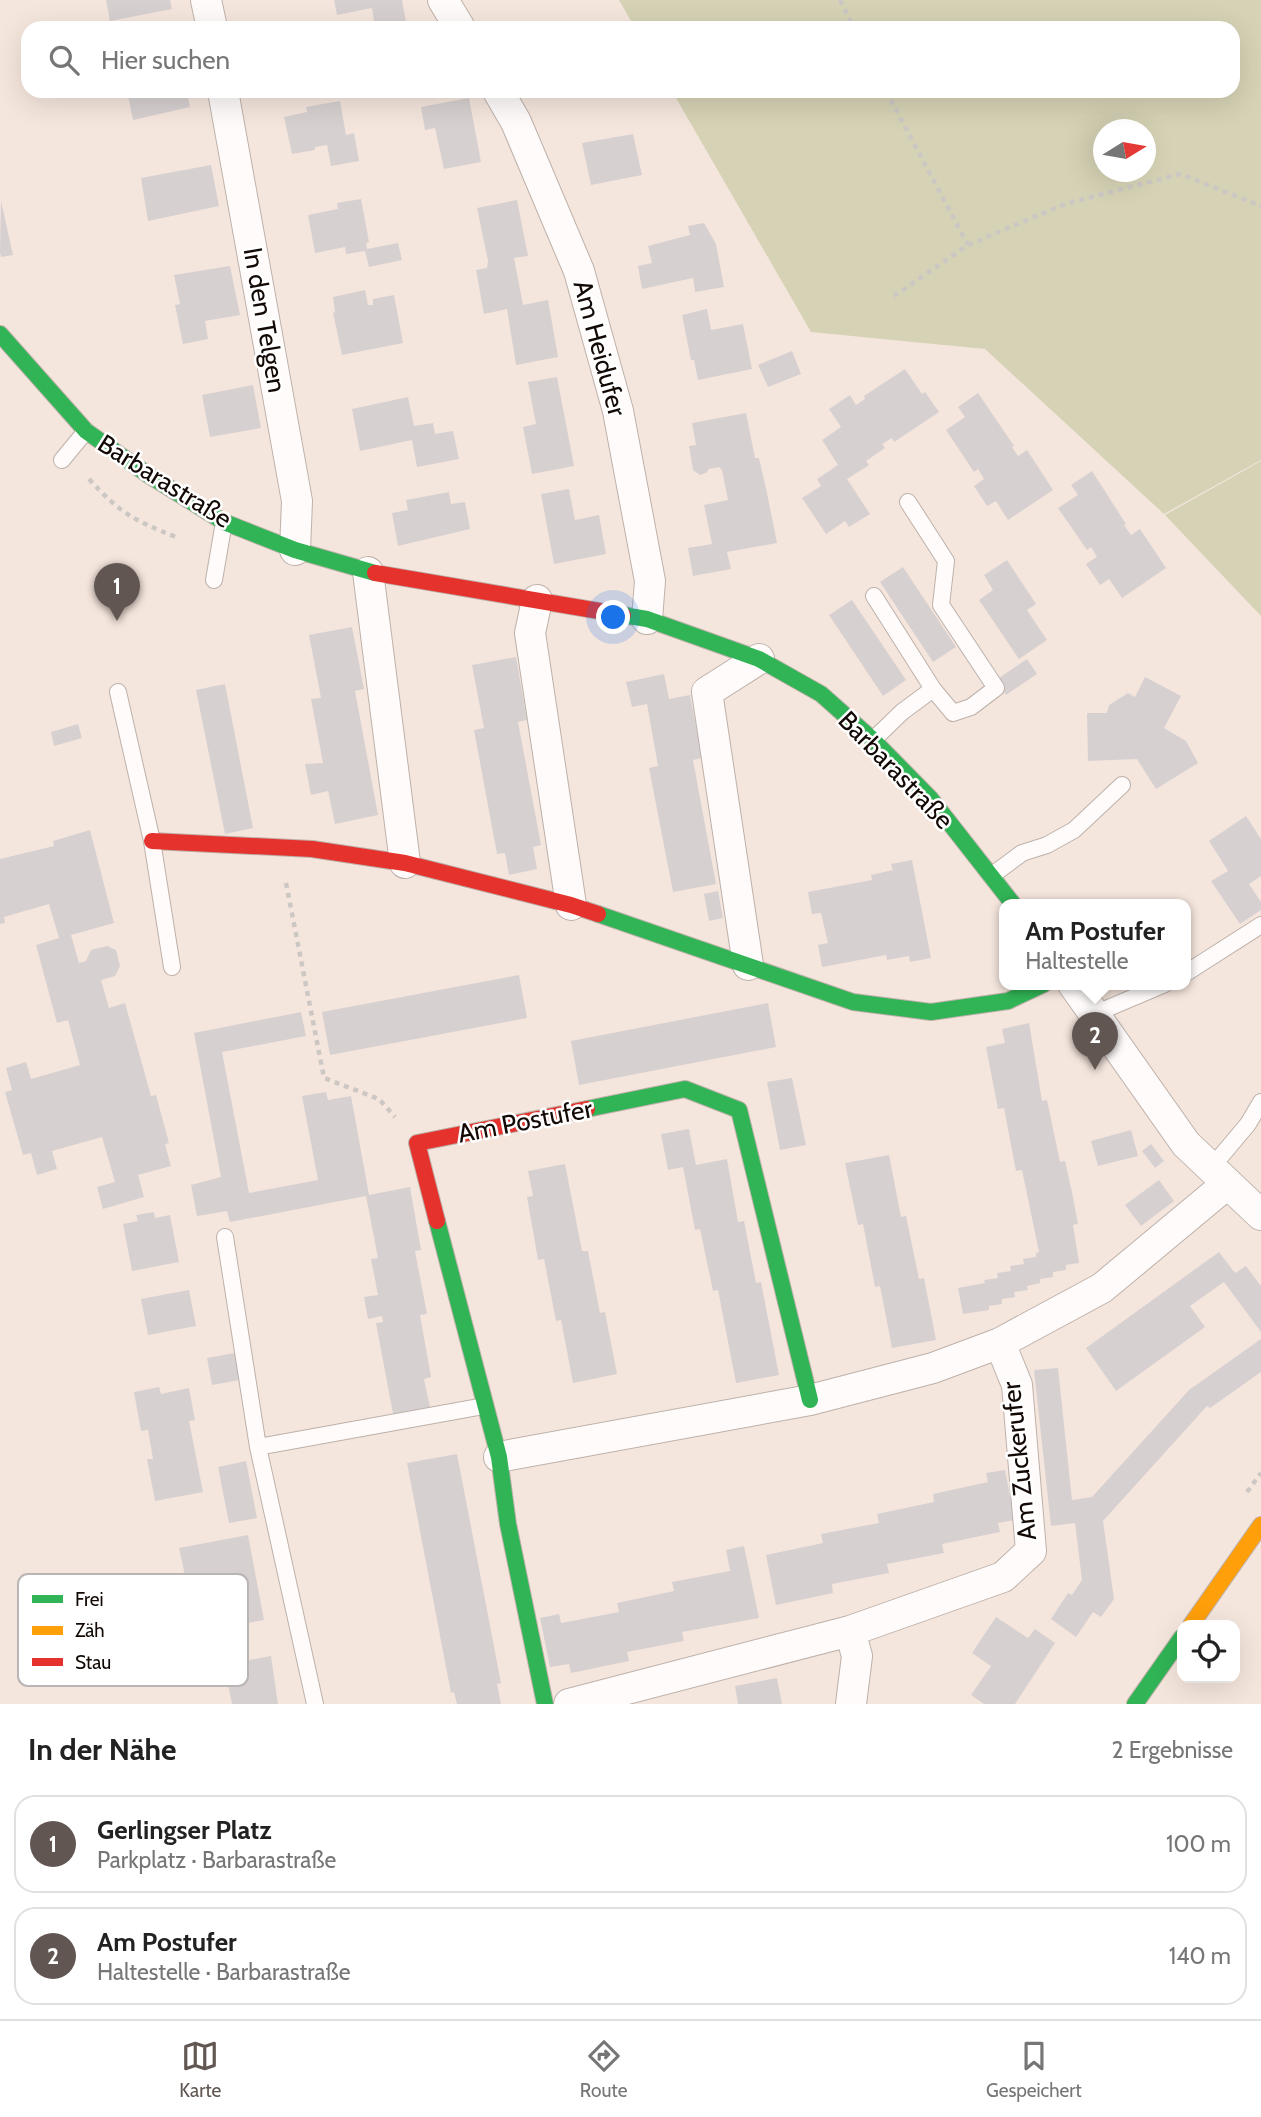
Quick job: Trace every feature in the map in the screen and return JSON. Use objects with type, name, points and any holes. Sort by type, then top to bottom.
[{"type":"street","points":[[206,0],[210,21]]},
{"type":"street","points":[[443,0],[456,21]]},
{"type":"street","name":"In den Telgen","points":[[224,98],[298,501],[295,550]]},
{"type":"street","name":"Am Heidufer","points":[[502,98],[516,122],[583,284],[618,411],[650,581],[647,619]]},
{"type":"street","name":"Barbarastraße","points":[[0,334],[86,432],[224,522],[295,550],[368,572],[647,619],[760,659],[821,694],[873,740],[930,797],[1009,899]]},
{"type":"street","points":[[368,572],[405,863]]},
{"type":"street","points":[[537,600],[530,633],[570,905]]},
{"type":"street","points":[[748,965],[707,692],[760,659]]},
{"type":"street","points":[[152,841],[312,849],[405,863],[570,905],[853,1002],[931,1012],[1008,1001],[1031,990]]},
{"type":"street","points":[[1077,990],[1186,1144],[1261,1215]]},
{"type":"street","name":"Am Postufer","points":[[417,1143],[685,1089],[739,1110],[810,1400]]},
{"type":"street","points":[[417,1143],[499,1457],[508,1524],[545,1704]]},
{"type":"street","points":[[499,1457],[810,1400],[933,1368],[1000,1343],[1102,1288],[1219,1176]]},
{"type":"street","name":"Am Zuckerufer","points":[[569,1704],[850,1631],[1003,1577],[1031,1550],[1017,1385],[1000,1343]]},
{"type":"street","points":[[1194,1620],[1261,1525]]},
{"type":"street","points":[[850,1631],[857,1656],[851,1704]]},
{"type":"street","points":[[1135,1704],[1177,1644]]},
{"type":"lane","points":[[62,460],[86,432]]},
{"type":"lane","points":[[874,596],[933,689],[953,713],[971,707],[996,688],[941,605],[946,561],[908,502]]},
{"type":"lane","points":[[214,580],[224,522]]},
{"type":"lane","points":[[873,740],[902,712],[933,689]]},
{"type":"lane","points":[[118,692],[152,841],[172,967]]},
{"type":"lane","points":[[991,876],[1022,853],[1047,845],[1074,830],[1122,785]]},
{"type":"lane","points":[[1191,970],[1261,925]]},
{"type":"lane","points":[[1094,1014],[1151,990]]},
{"type":"lane","points":[[1219,1176],[1261,1102]]},
{"type":"lane","points":[[225,1237],[258,1447],[315,1704]]},
{"type":"lane","points":[[258,1447],[484,1406]]},
{"type":"path","points":[[840,0],[850,21]]},
{"type":"path","points":[[890,98],[968,245]]},
{"type":"path","points":[[894,296],[968,245],[1065,204],[1180,174],[1261,206]]},
{"type":"path","points":[[279,848],[324,1078],[379,1099],[417,1143]]},
{"type":"shaded area","points":[[619,0],[1261,0],[1261,460],[1164,514],[985,349],[811,332],[676,98],[1240,98],[1240,21],[631,21]]},
{"type":"shaded area","points":[[1261,461],[1261,616],[1165,515]]},
{"type":"building","points":[[106,0],[170,0],[172,9],[110,21]]},
{"type":"building","points":[[334,0],[402,0],[406,21],[374,21],[372,8],[337,15]]},
{"type":"building","points":[[128,98],[188,98],[190,107],[133,120]]},
{"type":"building","points":[[469,98],[481,162],[444,169],[435,128],[425,130],[421,107]]},
{"type":"building","points":[[340,101],[346,135],[354,133],[359,161],[331,166],[327,145],[292,154],[284,117],[307,112],[306,107]]},
{"type":"building","points":[[633,134],[642,175],[591,185],[582,143]]},
{"type":"building","points":[[211,165],[219,206],[148,221],[141,178]]},
{"type":"building","points":[[361,199],[369,242],[366,243],[367,249],[398,243],[402,260],[369,267],[365,251],[346,254],[345,247],[315,253],[308,215],[338,209],[337,203]]},
{"type":"building","points":[[517,200],[528,256],[514,258],[523,305],[548,300],[558,357],[516,365],[507,309],[484,314],[476,270],[487,268],[488,261],[477,208]]},
{"type":"building","points":[[1,201],[13,255],[1,257],[0,252]]},
{"type":"building","points":[[704,223],[716,244],[724,287],[695,292],[693,278],[642,289],[638,266],[652,263],[648,246],[690,235],[688,226]]},
{"type":"building","points":[[230,266],[240,315],[205,321],[208,339],[183,344],[175,305],[180,304],[174,275]]},
{"type":"building","points":[[365,290],[368,305],[373,305],[373,299],[394,295],[403,343],[342,355],[333,313],[333,297]]},
{"type":"building","points":[[707,309],[711,330],[743,324],[752,369],[698,380],[682,315]]},
{"type":"building","points":[[792,351],[801,374],[768,387],[758,365]]},
{"type":"building","points":[[905,369],[922,394],[925,392],[939,412],[894,442],[892,438],[882,444],[885,448],[866,461],[869,465],[847,479],[870,514],[849,527],[845,521],[826,534],[802,498],[821,486],[817,479],[838,465],[822,440],[841,427],[829,409],[850,395],[856,405],[865,399],[864,396]]},
{"type":"building","points":[[557,377],[574,466],[532,474],[523,427],[536,424],[528,382]]},
{"type":"building","points":[[253,385],[261,428],[210,437],[202,395]]},
{"type":"building","points":[[978,393],[1018,456],[1027,450],[1053,490],[1008,520],[996,501],[987,506],[974,486],[984,479],[978,469],[974,472],[946,430],[965,417],[958,407]]},
{"type":"building","points":[[408,397],[414,426],[433,423],[435,434],[453,431],[459,459],[417,467],[412,440],[360,451],[352,409]]},
{"type":"building","points":[[746,413],[755,458],[759,458],[777,543],[727,552],[731,569],[693,576],[688,548],[712,544],[704,505],[728,500],[722,470],[719,467],[700,475],[693,470],[689,446],[696,445],[692,423]]},
{"type":"building","points":[[1092,471],[1131,535],[1140,529],[1166,568],[1122,598],[1109,579],[1100,585],[1086,564],[1097,557],[1091,547],[1087,550],[1058,508],[1078,495],[1071,485]]},
{"type":"building","points":[[569,489],[575,520],[599,515],[606,554],[554,564],[541,494]]},
{"type":"building","points":[[449,492],[451,504],[465,502],[470,529],[398,546],[392,513],[408,510],[406,500]]},
{"type":"building","points":[[1007,560],[1036,604],[1027,610],[1047,640],[1019,659],[979,600],[993,590],[984,575]]},
{"type":"building","points":[[903,567],[956,647],[933,662],[880,582]]},
{"type":"building","points":[[852,600],[906,680],[883,696],[829,615]]},
{"type":"building","points":[[352,627],[364,689],[355,691],[378,815],[335,824],[328,791],[311,795],[305,764],[323,763],[311,699],[321,698],[309,635]]},
{"type":"building","points":[[516,657],[527,720],[518,722],[541,845],[533,847],[537,869],[509,875],[505,853],[497,854],[474,730],[484,728],[472,665]]},
{"type":"building","points":[[1027,659],[1037,674],[1006,695],[996,680]]},
{"type":"building","points":[[664,674],[669,699],[690,695],[702,758],[693,760],[716,884],[673,892],[649,768],[658,766],[647,704],[632,707],[626,682]]},
{"type":"building","points":[[1145,677],[1181,696],[1164,728],[1186,741],[1198,763],[1156,789],[1137,759],[1088,761],[1087,713],[1107,713],[1109,705],[1128,693],[1135,697]]},
{"type":"building","points":[[225,684],[253,828],[225,834],[196,690]]},
{"type":"building","points":[[78,724],[82,738],[54,746],[51,732]]},
{"type":"building","points":[[1246,816],[1261,839],[1261,876],[1249,884],[1261,902],[1261,910],[1240,924],[1211,881],[1228,871],[1209,841]]},
{"type":"building","points":[[90,830],[114,923],[71,935],[79,963],[86,961],[91,950],[107,946],[116,950],[120,966],[115,976],[101,980],[109,1008],[125,1003],[151,1096],[156,1095],[169,1143],[165,1144],[171,1166],[138,1175],[144,1197],[103,1209],[97,1187],[115,1182],[102,1137],[52,1151],[57,1169],[37,1175],[31,1153],[23,1155],[5,1092],[12,1090],[6,1068],[26,1062],[31,1079],[80,1065],[68,1020],[57,1023],[36,945],[59,938],[49,904],[4,917],[5,923],[0,924],[0,859],[54,846],[53,841]]},
{"type":"building","points":[[912,860],[931,958],[910,962],[909,956],[887,960],[886,955],[822,967],[818,945],[828,943],[821,913],[812,914],[808,892],[872,880],[871,875],[893,870],[891,864]]},
{"type":"building","points":[[718,891],[723,918],[709,921],[704,894]]},
{"type":"building","points":[[519,975],[527,1018],[330,1055],[322,1012]]},
{"type":"building","points":[[768,1003],[776,1047],[579,1085],[571,1041]]},
{"type":"building","points":[[301,1012],[306,1036],[222,1052],[249,1193],[318,1180],[302,1096],[326,1092],[328,1100],[351,1096],[369,1195],[410,1187],[421,1250],[415,1251],[427,1314],[420,1315],[431,1377],[424,1379],[430,1407],[393,1414],[376,1323],[383,1322],[382,1316],[368,1319],[364,1297],[378,1295],[371,1259],[378,1258],[366,1196],[230,1222],[227,1211],[197,1216],[191,1185],[221,1177],[194,1033]]},
{"type":"building","points":[[1029,1023],[1042,1101],[1047,1100],[1060,1162],[1065,1161],[1072,1192],[1078,1224],[1073,1225],[1079,1263],[1066,1265],[1066,1270],[1053,1272],[1053,1277],[1040,1279],[1040,1283],[1027,1286],[1028,1290],[1014,1292],[1015,1297],[1002,1299],[1002,1304],[989,1306],[989,1310],[963,1314],[958,1288],[998,1278],[997,1273],[1011,1271],[1010,1266],[1024,1264],[1023,1259],[1036,1257],[1039,1252],[1022,1170],[1016,1171],[1004,1108],[998,1109],[986,1047],[1005,1043],[1002,1029]]},
{"type":"building","points":[[792,1078],[806,1145],[780,1150],[767,1082]]},
{"type":"building","points":[[689,1129],[696,1165],[727,1159],[738,1222],[744,1221],[756,1283],[761,1282],[779,1375],[736,1383],[718,1290],[713,1291],[700,1229],[695,1230],[683,1167],[668,1170],[661,1134]]},
{"type":"building","points":[[1131,1130],[1138,1156],[1098,1166],[1091,1141]]},
{"type":"building","points":[[1151,1144],[1164,1161],[1155,1168],[1142,1151]]},
{"type":"building","points":[[889,1155],[901,1217],[906,1216],[919,1279],[924,1278],[936,1340],[892,1348],[880,1286],[875,1287],[863,1224],[858,1225],[845,1163]]},
{"type":"building","points":[[565,1164],[582,1251],[588,1251],[600,1313],[605,1312],[617,1374],[573,1383],[561,1320],[556,1321],[544,1259],[538,1260],[527,1197],[533,1196],[528,1171]]},
{"type":"building","points":[[1159,1180],[1174,1201],[1141,1226],[1125,1205]]},
{"type":"building","points":[[154,1212],[155,1218],[170,1215],[179,1262],[132,1271],[123,1224],[138,1221],[136,1215]]},
{"type":"building","points":[[1219,1252],[1235,1273],[1246,1266],[1261,1286],[1261,1332],[1224,1282],[1190,1306],[1205,1327],[1116,1391],[1086,1348]]},
{"type":"building","points":[[189,1290],[196,1326],[148,1335],[141,1299]]},
{"type":"building","points":[[1261,1339],[1261,1372],[1210,1408],[1207,1406],[1103,1521],[1114,1599],[1101,1617],[1093,1612],[1076,1637],[1051,1619],[1068,1593],[1072,1595],[1082,1580],[1075,1523],[1051,1526],[1034,1370],[1058,1368],[1072,1500],[1092,1497],[1189,1390]]},
{"type":"building","points":[[235,1353],[240,1380],[212,1385],[207,1358]]},
{"type":"building","points":[[159,1387],[161,1394],[189,1388],[195,1420],[189,1421],[203,1492],[155,1501],[147,1459],[153,1459],[148,1430],[141,1431],[134,1392]]},
{"type":"building","points":[[457,1454],[501,1683],[497,1684],[501,1704],[457,1704],[454,1692],[451,1693],[407,1463]]},
{"type":"building","points":[[246,1461],[257,1518],[229,1523],[218,1467]]},
{"type":"building","points":[[1005,1470],[1015,1520],[998,1523],[1000,1532],[942,1544],[944,1553],[887,1564],[889,1573],[832,1584],[833,1593],[776,1605],[766,1555],[823,1543],[821,1534],[879,1523],[877,1514],[934,1502],[933,1494],[988,1482],[986,1473]]},
{"type":"building","points":[[248,1535],[264,1620],[248,1623],[248,1574],[185,1574],[179,1548]]},
{"type":"building","points":[[744,1546],[759,1618],[682,1632],[684,1641],[627,1652],[629,1661],[571,1673],[569,1664],[550,1667],[540,1618],[559,1614],[561,1623],[619,1612],[617,1603],[674,1591],[672,1582],[730,1571],[726,1550]]},
{"type":"building","points":[[996,1617],[1028,1638],[1035,1629],[1055,1643],[1015,1704],[984,1704],[971,1695],[991,1666],[972,1653]]},
{"type":"building","points":[[271,1656],[278,1704],[232,1704],[228,1686],[248,1686],[248,1660]]},
{"type":"building","points":[[777,1678],[782,1704],[738,1704],[735,1686]]},
{"type":"traffic: fast","points":[[0,334],[86,431],[147,474],[224,522],[295,550],[375,573]]},
{"type":"traffic: fast","points":[[623,615],[647,619],[759,659],[821,694],[873,740],[930,798],[1009,899]]},
{"type":"traffic: fast","points":[[598,914],[853,1002],[931,1012],[1008,1001],[1031,990]]},
{"type":"traffic: fast","points":[[587,1109],[685,1089],[739,1110],[810,1400]]},
{"type":"traffic: fast","points":[[437,1221],[499,1457],[508,1524],[545,1704]]},
{"type":"traffic: fast","points":[[1135,1704],[1177,1644]]},
{"type":"traffic: slow","points":[[1194,1620],[1261,1525]]},
{"type":"traffic: jam","points":[[375,573],[623,615]]},
{"type":"traffic: jam","points":[[152,841],[312,849],[405,863],[598,914]]},
{"type":"traffic: jam","points":[[437,1221],[417,1143],[587,1109]]},
{"type":"place","name":"Gerlingser Platz","points":[[117,621]]},
{"type":"place","name":"Am Postufer","points":[[1095,1070]]}]
